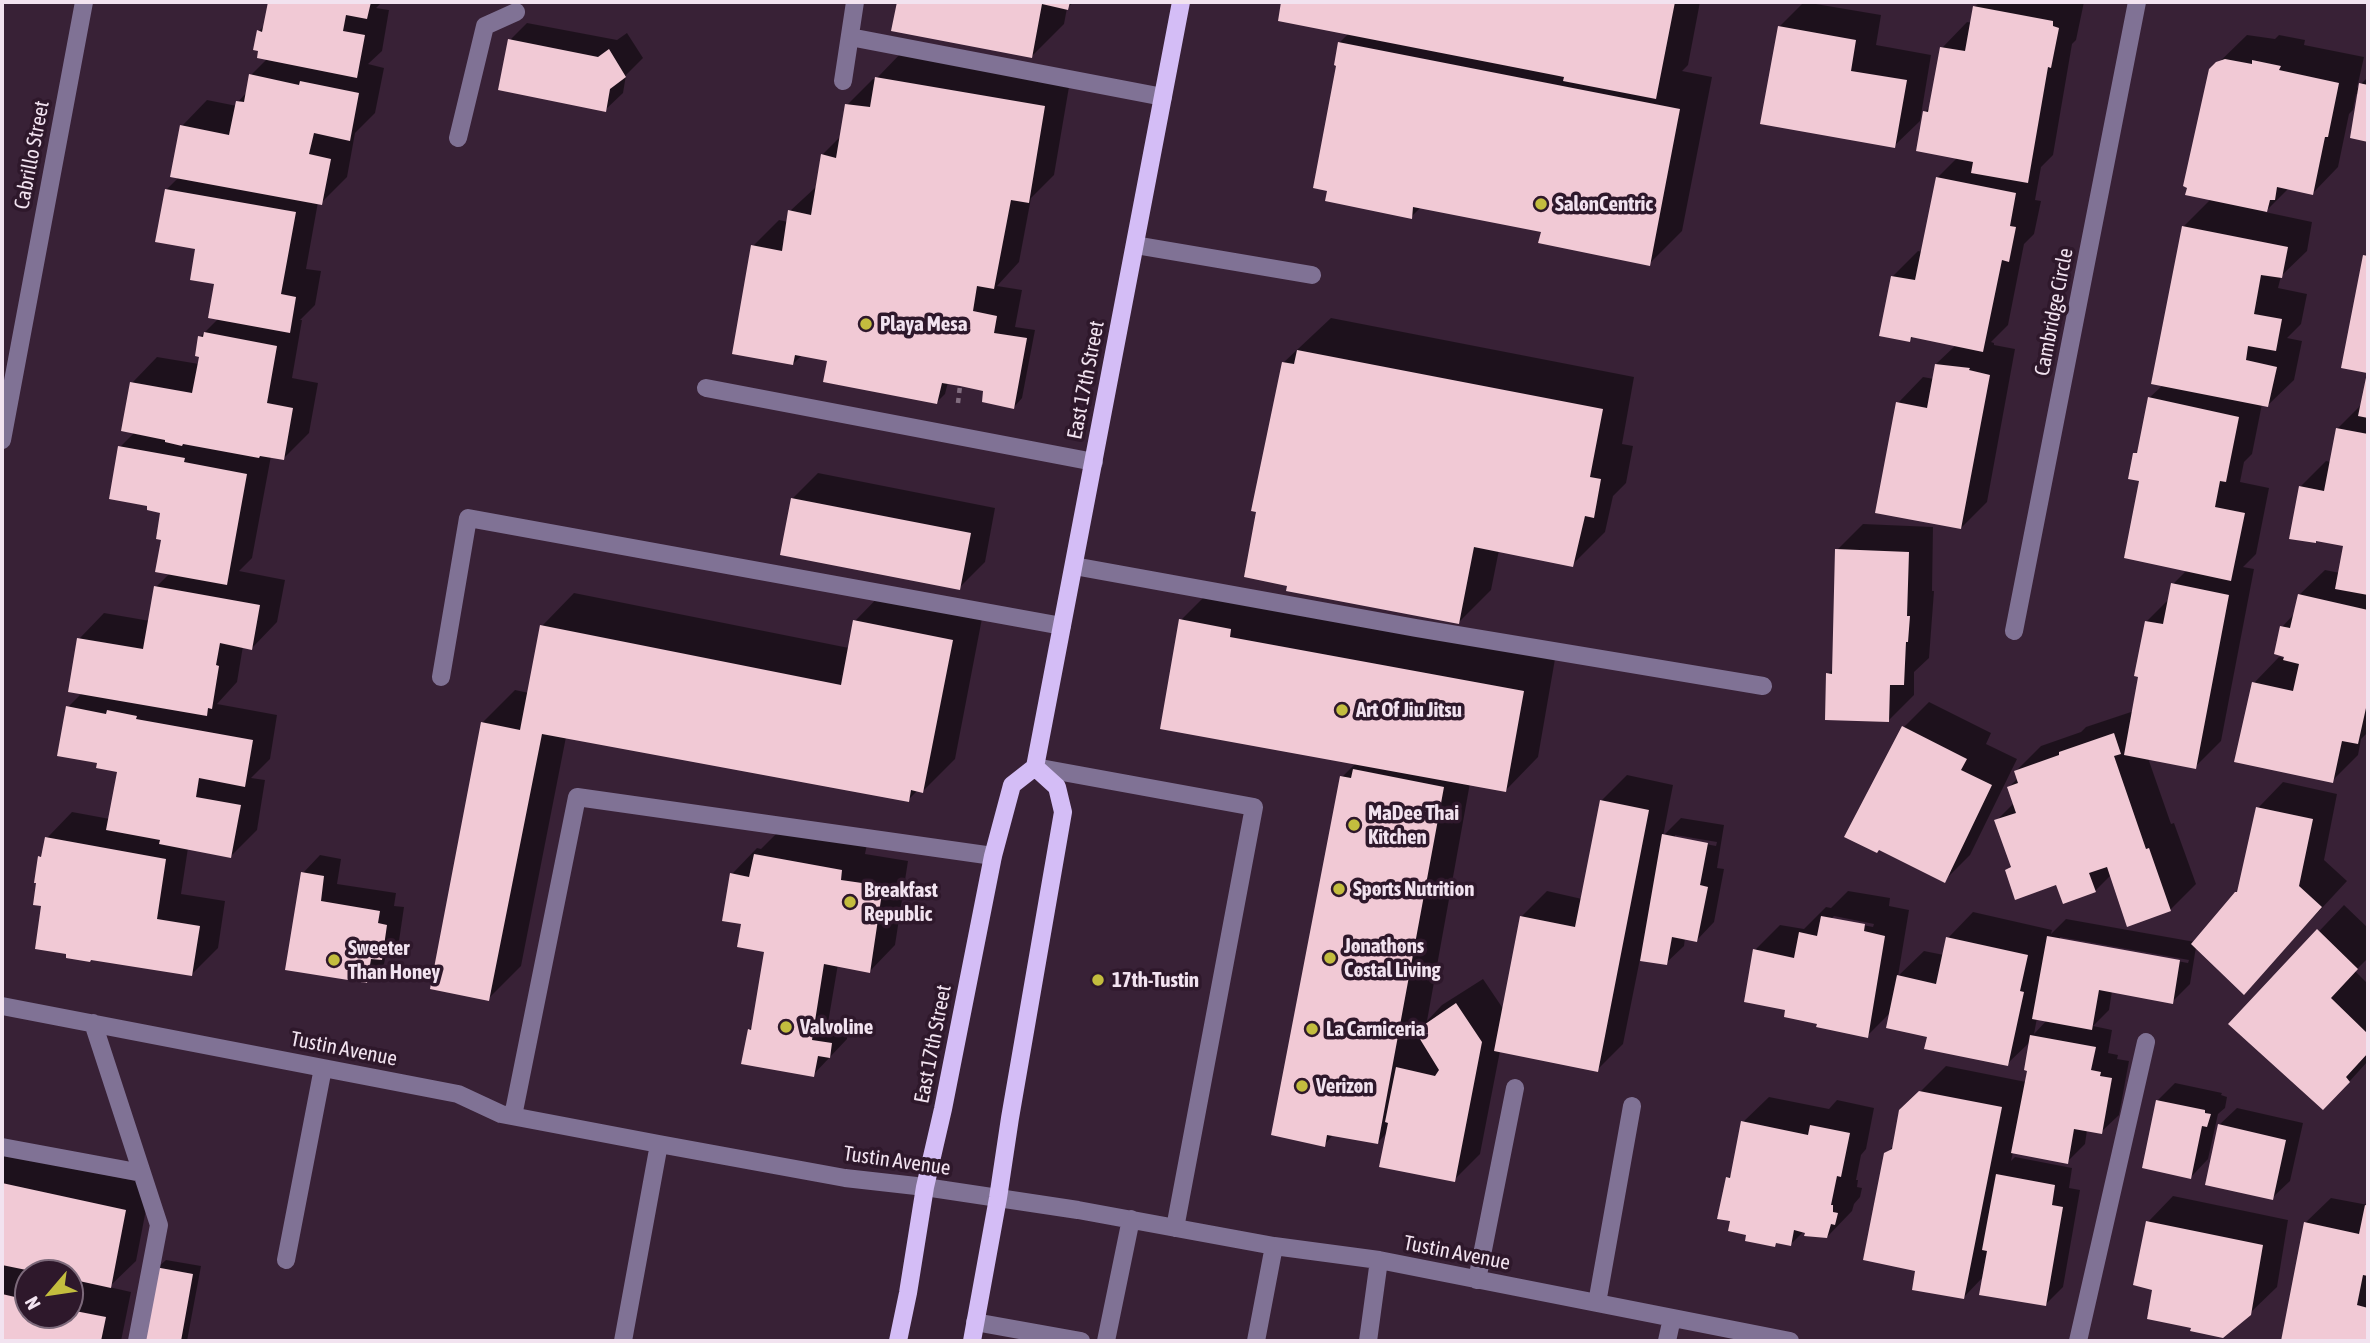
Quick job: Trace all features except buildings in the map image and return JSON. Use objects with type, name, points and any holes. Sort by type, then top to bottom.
[{"type":"main road","name":"East 17th Street","points":[[898,1341],[925,1187],[993,856],[1012,785],[1035,767],[1181,2]]},
{"type":"main road","points":[[972,1341],[1063,812],[1057,786],[1035,767]]},
{"type":"street","name":"Cabrillo Street","points":[[2,440],[84,2]]},
{"type":"street","points":[[843,82],[855,2]]},
{"type":"street","name":"Cambridge Circle","points":[[2014,631],[2137,2]]},
{"type":"street","points":[[458,138],[485,26],[516,12]]},
{"type":"street","points":[[850,37],[1163,97]]},
{"type":"street","points":[[1135,245],[1312,275]]},
{"type":"street","points":[[706,388],[1094,462]]},
{"type":"street","points":[[441,677],[468,518],[1062,626]]},
{"type":"street","points":[[1073,566],[1416,628],[1763,686]]},
{"type":"street","points":[[1035,767],[1254,807],[1175,1228]]},
{"type":"street","points":[[513,1116],[577,797],[993,856]]},
{"type":"street","name":"Tustin Avenue","points":[[2,1006],[458,1094],[500,1114],[659,1144],[845,1178],[998,1198],[1131,1219],[1273,1246],[1379,1261],[1790,1341]]},
{"type":"street","points":[[93,1023],[159,1225],[137,1341]]},
{"type":"street","points":[[2078,1341],[2146,1042]]},
{"type":"street","points":[[286,1260],[323,1068]]},
{"type":"street","points":[[1477,1280],[1514,1088]]},
{"type":"street","points":[[1597,1303],[1632,1106]]},
{"type":"street","points":[[623,1341],[659,1144]]},
{"type":"street","points":[[2,1147],[142,1173]]},
{"type":"street","points":[[1106,1341],[1131,1219]]},
{"type":"street","points":[[1256,1341],[1273,1246]]},
{"type":"street","points":[[1368,1341],[1379,1261]]},
{"type":"street","points":[[1667,1341],[1672,1318]]},
{"type":"street","points":[[975,1322],[1081,1341]]},
{"type":"path","points":[[957,408],[960,386]]},
{"type":"place","name":"SalonCentric","points":[[1541,204]]},
{"type":"place","name":"Playa Mesa","points":[[866,324]]},
{"type":"place","name":"Art Of Jiu Jitsu","points":[[1342,710]]},
{"type":"place","name":"MaDee Thai Kitchen","points":[[1354,825]]},
{"type":"place","name":"Sports Nutrition","points":[[1339,889]]},
{"type":"place","name":"Breakfast Republic","points":[[850,902]]},
{"type":"place","name":"Jonathons Costal Living","points":[[1330,958]]},
{"type":"place","name":"Sweeter Than Honey","points":[[334,960]]},
{"type":"place","name":"17th-Tustin","points":[[1098,980]]},
{"type":"place","name":"Valvoline","points":[[786,1027]]},
{"type":"place","name":"La Carniceria","points":[[1312,1029]]},
{"type":"place","name":"Verizon","points":[[1302,1086]]}]
